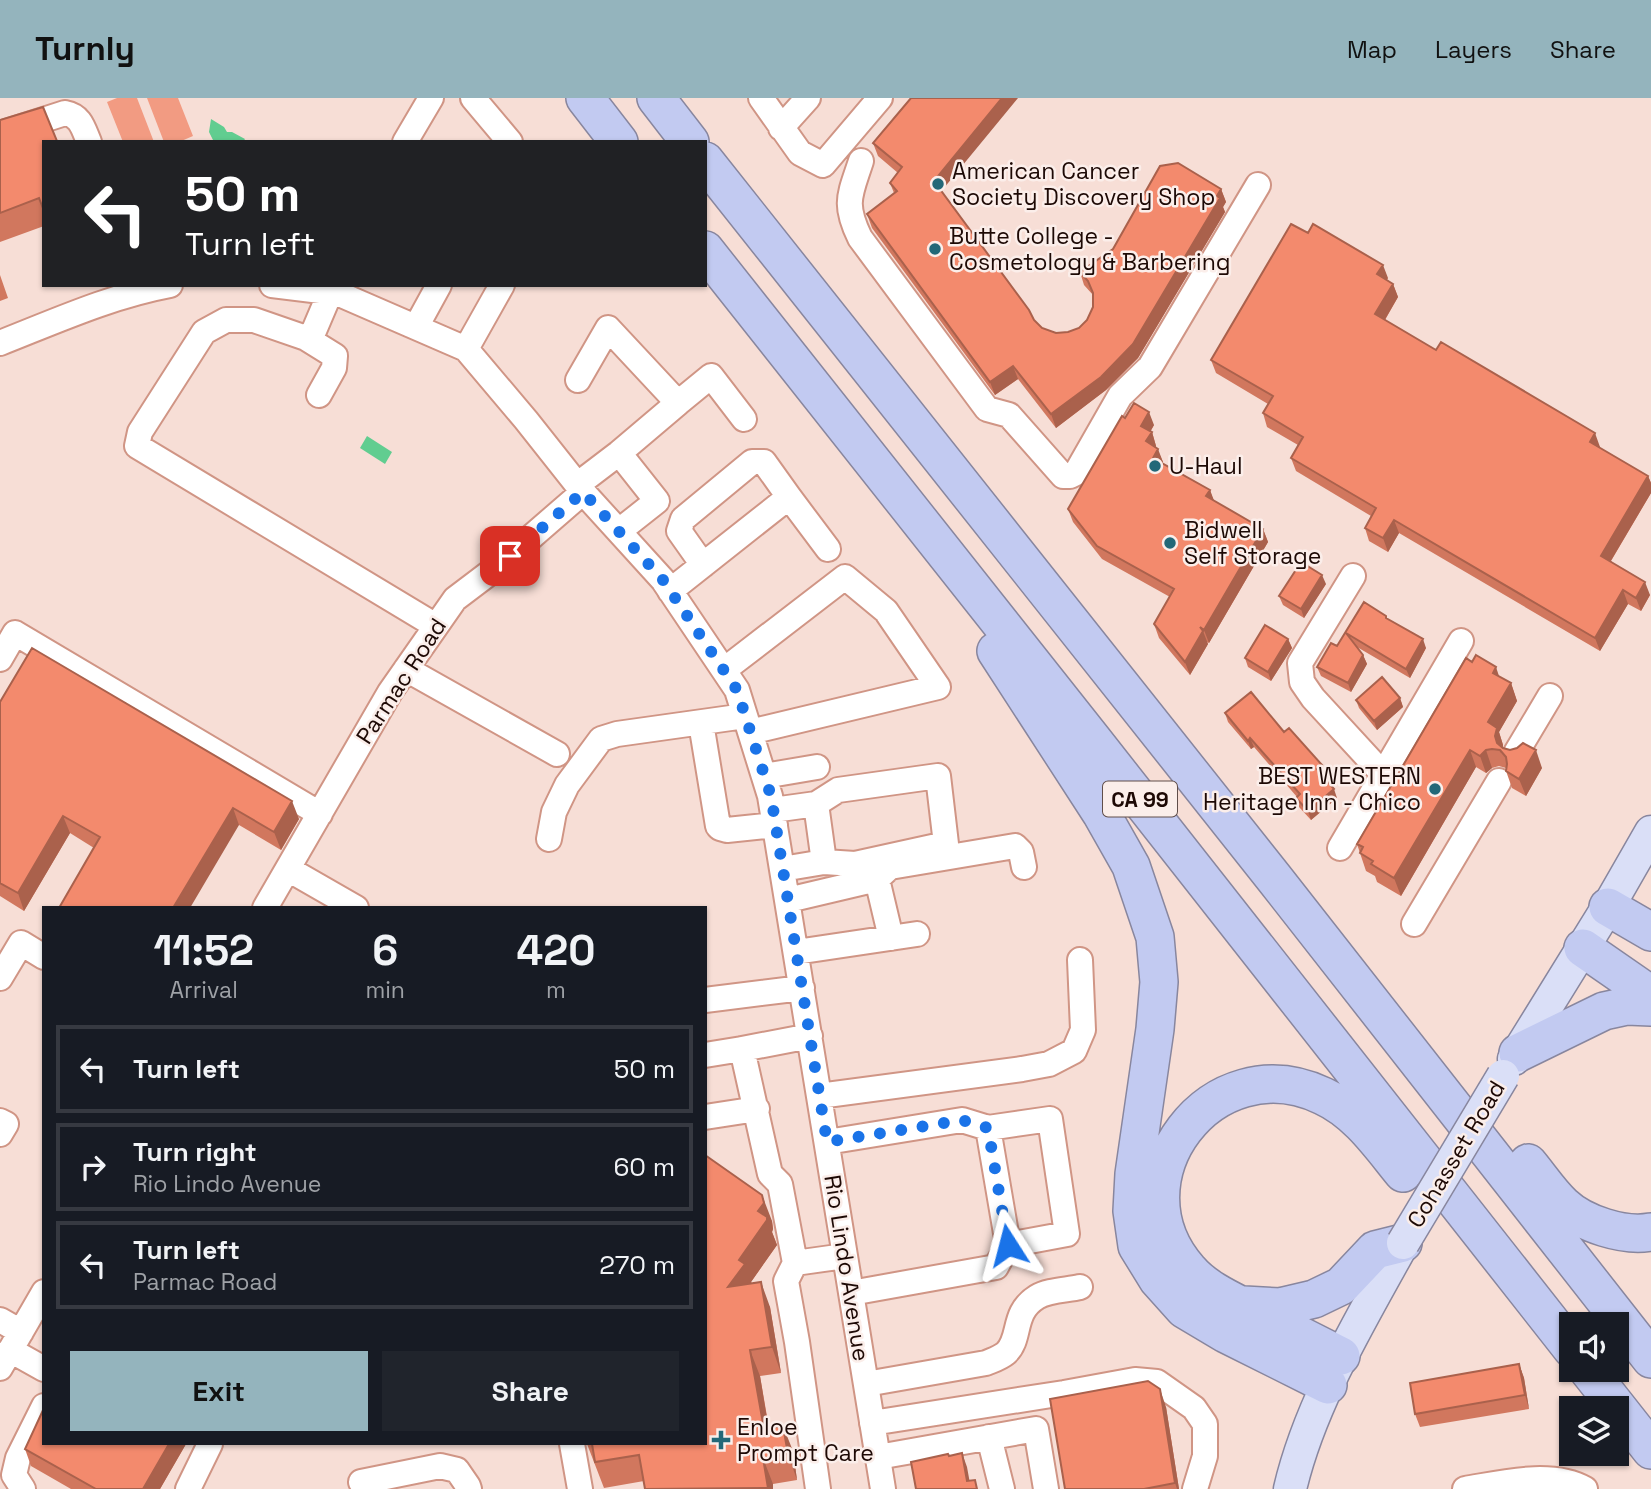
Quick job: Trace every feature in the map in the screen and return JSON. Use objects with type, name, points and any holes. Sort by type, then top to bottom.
[{"type":"highway","points":[[585,98],[617,140]]},
{"type":"highway","points":[[656,98],[688,140]]},
{"type":"highway","name":"CA 99","points":[[707,164],[1274,878],[1651,1359]]},
{"type":"highway","name":"CA 99","points":[[707,253],[1559,1332]]},
{"type":"highway","points":[[955,566],[961,597],[1101,813],[1131,866],[1155,937],[1158,982],[1155,1029],[1134,1174],[1132,1211],[1138,1246],[1158,1280],[1184,1309],[1226,1334],[1334,1371]]},
{"type":"highway","points":[[1274,878],[1322,918],[1564,1206],[1589,1222],[1614,1230],[1651,1232]]},
{"type":"highway","points":[[1608,907],[1651,932]]},
{"type":"highway","points":[[1583,948],[1651,995]]},
{"type":"highway","points":[[1510,1065],[1604,1011],[1627,1006],[1651,1007]]},
{"type":"highway","points":[[1334,1371],[1191,1273],[1176,1254],[1163,1223],[1160,1189],[1170,1155],[1184,1129],[1207,1106],[1242,1088],[1259,1084],[1293,1086],[1324,1096],[1358,1120],[1543,1336],[1559,1347]]},
{"type":"highway","points":[[1240,1305],[1280,1307],[1314,1299],[1341,1286],[1375,1250],[1403,1243]]},
{"type":"highway","points":[[1597,1382],[1651,1450]]},
{"type":"main road","name":"Cohasset Road","points":[[1287,1483],[1334,1371],[1403,1243],[1651,832]]},
{"type":"street","points":[[406,140],[431,98]]},
{"type":"street","points":[[473,98],[508,140]]},
{"type":"street","points":[[761,98],[800,153],[823,165],[880,98]]},
{"type":"street","points":[[781,128],[808,98]]},
{"type":"street","points":[[0,134],[65,113],[74,114],[80,120],[88,140]]},
{"type":"street","points":[[861,161],[849,200],[852,220],[860,238],[987,409],[1009,415],[1063,476],[1076,473],[1120,396],[1150,367],[1258,185]]},
{"type":"street","name":"Rio Lindo Avenue","points":[[292,287],[337,293],[466,349],[580,489],[663,580],[737,690],[774,818],[883,1489]]},
{"type":"street","points":[[416,327],[438,287]]},
{"type":"street","points":[[466,349],[501,287]]},
{"type":"street","points":[[0,343],[143,288]]},
{"type":"street","points":[[310,340],[322,290]]},
{"type":"street","points":[[318,395],[334,368],[335,356],[310,340],[254,320],[226,320],[204,332],[140,432],[137,446],[436,626]]},
{"type":"street","points":[[578,380],[608,328],[678,403]]},
{"type":"street","name":"Parmac Road","points":[[266,906],[390,692],[455,599],[492,571],[619,453],[711,376],[744,419]]},
{"type":"street","points":[[619,453],[657,501],[619,531]]},
{"type":"street","points":[[703,565],[679,531],[684,519],[752,462],[764,463],[828,549]]},
{"type":"street","points":[[670,591],[789,497]]},
{"type":"street","points":[[1353,576],[1300,663],[1302,682],[1313,698],[1383,774]]},
{"type":"street","points":[[549,839],[554,812],[566,785],[601,739],[617,734],[701,723],[748,724],[938,687],[886,611],[845,577],[724,670]]},
{"type":"street","points":[[0,659],[15,634],[320,814]]},
{"type":"street","points":[[1340,848],[1461,641]]},
{"type":"street","points":[[406,669],[557,754]]},
{"type":"street","points":[[1516,753],[1550,696]]},
{"type":"street","points":[[701,723],[718,826],[727,830],[816,804],[838,790],[938,776],[946,844],[907,858],[890,867],[877,879],[788,900]]},
{"type":"street","points":[[764,776],[817,767]]},
{"type":"street","points":[[1414,924],[1499,781]]},
{"type":"street","points":[[816,804],[824,862]]},
{"type":"street","points":[[782,869],[824,862],[855,864],[1015,846],[1021,852],[1024,867]]},
{"type":"street","points":[[288,869],[353,906]]},
{"type":"street","points":[[877,879],[891,937]]},
{"type":"street","points":[[796,952],[917,934]]},
{"type":"street","points":[[0,978],[10,937],[42,956]]},
{"type":"street","points":[[819,1096],[1049,1064],[1074,1051],[1083,1030],[1080,961]]},
{"type":"street","points":[[707,1000],[802,988]]},
{"type":"street","points":[[707,1055],[810,1036]]},
{"type":"street","points":[[742,1049],[770,1174],[780,1184],[795,1263],[786,1281],[818,1489]]},
{"type":"street","points":[[707,1117],[757,1109]]},
{"type":"street","points":[[827,1142],[962,1120],[988,1128],[1050,1119],[1067,1234],[1008,1245]]},
{"type":"street","points":[[0,1121],[6,1124],[0,1134]]},
{"type":"street","points":[[851,1293],[996,1267],[1008,1245],[988,1128]]},
{"type":"street","points":[[795,1263],[845,1256]]},
{"type":"street","points":[[866,1384],[986,1363],[999,1358],[1009,1351],[1019,1316],[1028,1303],[1040,1295],[1080,1287]]},
{"type":"street","points":[[42,1295],[8,1342],[42,1368]]},
{"type":"street","points":[[872,1423],[1135,1380],[1157,1382],[1194,1408],[1205,1424],[1205,1457],[1195,1489]]},
{"type":"street","points":[[23,1489],[14,1475],[18,1458],[42,1410]]},
{"type":"street","points":[[878,1457],[1036,1429],[1046,1489]]},
{"type":"street","points":[[989,1437],[1002,1489]]},
{"type":"street","points":[[188,1489],[210,1445]]},
{"type":"street","points":[[572,1445],[580,1489]]},
{"type":"street","points":[[361,1482],[440,1466],[457,1470],[469,1489]]},
{"type":"street","points":[[1465,1489],[1519,1480],[1554,1480],[1582,1488]]},
{"type":"shaded area","points":[[117,98],[137,98],[153,140],[122,140],[107,102]]},
{"type":"shaded area","points":[[147,98],[178,98],[193,136],[184,140],[163,140]]},
{"type":"shaded area","points":[[211,119],[227,132],[245,139],[213,140],[209,132]]},
{"type":"shaded area","points":[[367,436],[392,452],[385,464],[360,448]]},
{"type":"building","points":[[911,98],[1002,98],[934,181],[1034,320],[1042,328],[1056,333],[1079,328],[1087,320],[1093,307],[1093,293],[1080,272],[1113,249],[1160,166],[1178,163],[1221,189],[1217,196],[1220,198],[1133,344],[1101,377],[1051,414],[1013,366],[990,382],[867,214],[897,191],[890,183],[902,167],[873,143]]},
{"type":"building","points":[[43,107],[57,140],[42,140],[42,206],[39,198],[0,213],[0,120]]},
{"type":"building","points":[[1291,224],[1308,233],[1313,224],[1383,265],[1377,274],[1393,284],[1375,314],[1436,350],[1441,342],[1595,433],[1590,442],[1648,476],[1601,556],[1645,582],[1636,598],[1623,590],[1595,638],[1394,520],[1383,538],[1365,528],[1376,508],[1291,458],[1303,437],[1263,413],[1273,396],[1211,360]]},
{"type":"building","points":[[1134,403],[1149,412],[1141,426],[1152,432],[1146,441],[1158,449],[1153,458],[1210,490],[1206,496],[1263,529],[1204,630],[1200,627],[1203,631],[1185,662],[1154,624],[1174,589],[1097,546],[1068,509],[1122,416],[1125,418]]},
{"type":"building","points":[[1301,562],[1322,575],[1301,609],[1279,596]]},
{"type":"building","points":[[1364,602],[1423,639],[1406,669],[1346,633],[1363,655],[1348,683],[1317,667],[1331,643],[1337,646]]},
{"type":"building","points":[[1265,625],[1288,639],[1268,672],[1245,658]]},
{"type":"building","points":[[32,648],[292,801],[274,832],[233,808],[174,906],[60,906],[100,837],[63,816],[18,893],[0,883],[0,702]]},
{"type":"building","name":"BEST WESTERN Heritage Inn - Chico","points":[[1476,655],[1496,667],[1493,673],[1511,683],[1488,722],[1497,728],[1497,743],[1510,750],[1523,743],[1536,750],[1519,779],[1506,771],[1506,757],[1500,750],[1486,750],[1480,756],[1470,750],[1394,878],[1371,864],[1373,861],[1360,853],[1363,847],[1357,844],[1466,658],[1472,662]]},
{"type":"building","points":[[1382,677],[1400,698],[1374,721],[1356,700]]},
{"type":"building","points":[[1251,692],[1284,732],[1289,728],[1322,765],[1317,769],[1334,789],[1308,811],[1296,798],[1300,794],[1250,738],[1248,741],[1225,713]]},
{"type":"building","points":[[707,1156],[762,1195],[764,1203],[758,1211],[767,1217],[767,1220],[739,1260],[745,1264],[728,1287],[761,1282],[772,1347],[750,1350],[764,1429],[783,1426],[788,1454],[763,1458],[768,1488],[645,1489],[639,1455],[595,1462],[592,1445],[707,1445]]},
{"type":"building","points":[[1519,1364],[1525,1395],[1415,1414],[1410,1383]]},
{"type":"building","points":[[1148,1381],[1160,1389],[1175,1483],[1144,1489],[1065,1489],[1050,1399]]},
{"type":"building","points":[[42,1412],[42,1445],[168,1445],[143,1489],[96,1489],[25,1449]]},
{"type":"building","points":[[962,1453],[967,1481],[975,1480],[977,1489],[916,1489],[911,1462]]},
{"type":"place","name":"American Cancer Society Discovery Shop","points":[[938,184]]},
{"type":"place","name":"Butte College - Cosmetology & Barbering","points":[[935,249]]},
{"type":"place","name":"U-Haul","points":[[1155,466]]},
{"type":"place","name":"Bidwell Self Storage","points":[[1170,543]]},
{"type":"place","name":"BEST WESTERN Heritage Inn - Chico","points":[[1435,789]]},
{"type":"place","name":"Enloe Prompt Care","points":[[721,1440]]},
{"type":"route","points":[[510,556],[583,492],[663,580],[737,690],[771,796],[827,1142],[962,1120],[988,1128],[1008,1245]]}]
